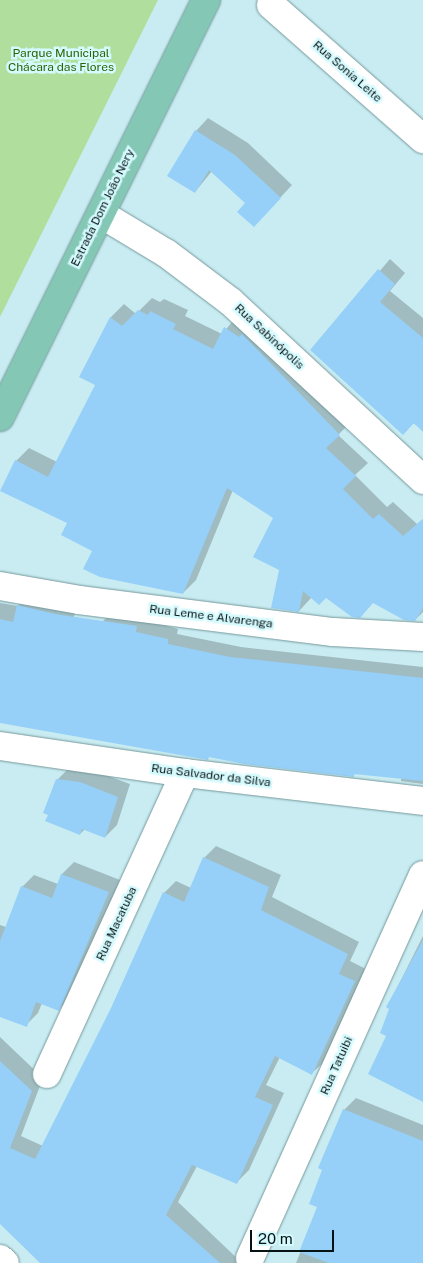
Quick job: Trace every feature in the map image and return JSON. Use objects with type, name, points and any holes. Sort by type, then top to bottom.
[{"type":"main road","name":"Estrada Dom João Nery","points":[[0,416],[206,0]]},
{"type":"street","name":"Rua Sonia Leite","points":[[270,5],[423,139]]},
{"type":"street","name":"Rua Sabinópolis","points":[[101,214],[166,253],[232,302],[423,480]]},
{"type":"street","name":"Rua Leme e Alvarenga","points":[[0,586],[80,600],[333,632],[423,637]]},
{"type":"street","name":"Rua Salvador da Silva","points":[[0,746],[185,773],[423,801]]},
{"type":"street","name":"Rua Macatuba","points":[[47,1074],[185,773]]},
{"type":"street","name":"Rua Tatuibi","points":[[250,1258],[423,874]]},
{"type":"street","points":[[0,1258],[5,1263]]},
{"type":"green space","name":"Parque Municipal Chácara das Flores","points":[[0,0],[158,0],[0,317]]},
{"type":"building","points":[[195,130],[235,155],[281,198],[254,227],[237,212],[245,203],[209,170],[195,193],[167,176]]},
{"type":"building","points":[[378,269],[395,284],[380,302],[423,338],[423,432],[414,423],[403,435],[310,350]]},
{"type":"building","points":[[138,310],[148,315],[150,311],[176,324],[173,329],[213,349],[224,327],[239,337],[242,334],[340,435],[326,448],[356,476],[343,489],[373,519],[379,514],[403,536],[423,519],[423,608],[415,621],[404,620],[373,603],[360,618],[352,617],[326,598],[319,605],[303,591],[299,612],[271,608],[279,570],[253,557],[273,518],[227,488],[183,594],[100,577],[83,569],[92,551],[61,535],[67,523],[0,491],[15,460],[48,477],[95,385],[79,377],[110,317],[122,326]]},
{"type":"building","points":[[17,605],[55,614],[137,626],[136,632],[168,639],[168,644],[230,657],[423,678],[423,781],[354,774],[354,777],[244,764],[209,757],[208,760],[0,723],[0,619],[13,622]]},
{"type":"building","points":[[56,779],[80,782],[118,797],[105,838],[82,829],[80,835],[45,821],[48,815],[43,813]]},
{"type":"building","points":[[203,857],[269,887],[261,910],[348,954],[339,974],[355,981],[312,1075],[275,1056],[255,1097],[273,1105],[237,1184],[192,1165],[166,1215],[220,1263],[40,1263],[0,1224],[0,1061],[32,1091],[10,1148],[35,1159],[111,1008],[163,892],[184,902]]},
{"type":"building","points":[[61,874],[109,892],[59,1011],[36,1002],[27,1027],[0,1017],[0,941],[21,886],[52,898]]},
{"type":"building","points":[[423,940],[423,1102],[368,1074],[386,1036],[380,1033],[389,1009],[386,1007]]},
{"type":"building","points":[[343,1109],[423,1141],[423,1263],[329,1263],[299,1252],[317,1207],[309,1204],[322,1170],[318,1168]]}]
